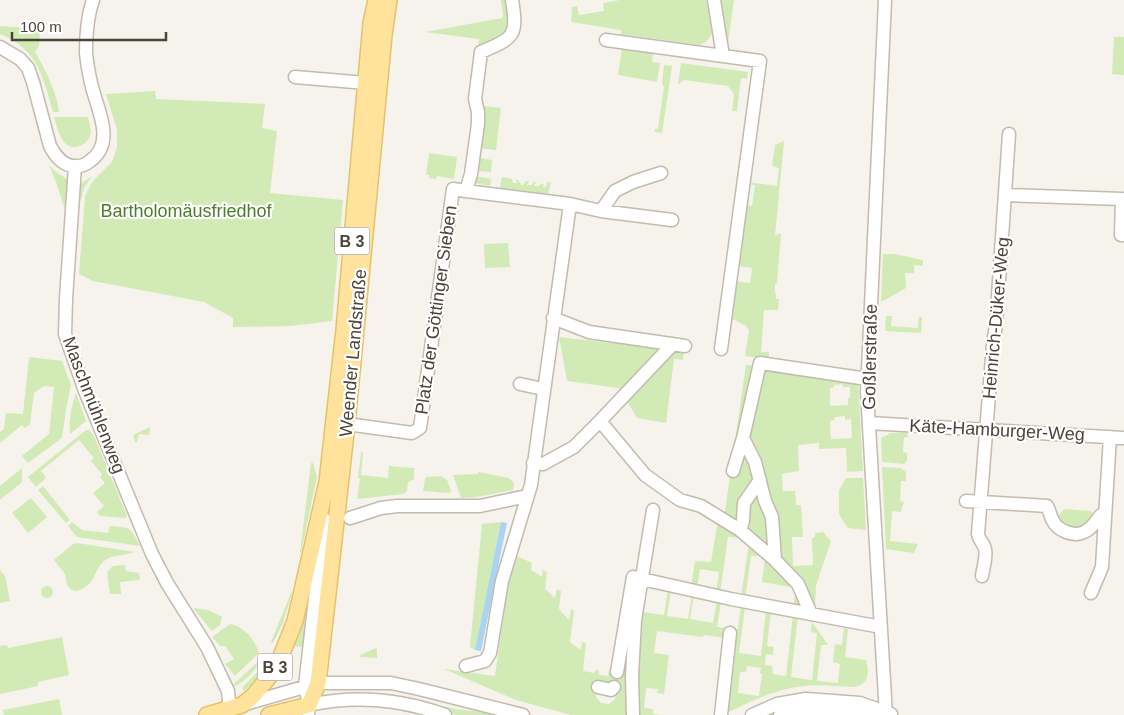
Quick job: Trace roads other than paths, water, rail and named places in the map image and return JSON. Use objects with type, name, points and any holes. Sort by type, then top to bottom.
[{"type":"main road","name":"Weender Landstraße","points":[[236,707],[257,691],[273,671],[284,650],[295,621],[327,482],[344,330],[371,23],[376,0]]},
{"type":"main road","name":"Weender Landstraße","points":[[308,710],[347,424],[384,30],[390,0]]},
{"type":"main road","name":"B 3","points":[[207,715],[236,707]]},
{"type":"main road","points":[[269,715],[308,710]]},
{"type":"street","points":[[0,47],[20,59],[28,68],[50,146],[66,164],[83,165],[94,158],[101,147],[103,139],[102,123],[91,83],[86,54],[88,16],[93,0]]},
{"type":"street","name":"Platz der Göttinger Sieben","points":[[466,191],[478,124],[475,99],[481,52],[506,41],[513,31],[515,19],[512,0]]},
{"type":"street","points":[[714,0],[723,56]]},
{"type":"street","name":"Goßlerstraße","points":[[885,0],[867,379],[881,627],[888,714]]},
{"type":"street","points":[[606,40],[760,61],[721,349]]},
{"type":"street","points":[[295,76],[366,83]]},
{"type":"street","name":"Heinrich-Düker-Weg","points":[[982,576],[986,552],[979,540],[978,534],[1009,134]]},
{"type":"street","name":"Maschmühlenweg","points":[[75,166],[66,300],[66,334],[85,391],[156,562],[203,639],[236,707]]},
{"type":"street","points":[[601,211],[615,192],[633,182],[661,173]]},
{"type":"street","name":"Platz der Göttinger Sieben","points":[[347,424],[412,433],[420,428],[454,190],[570,204],[601,211],[672,220]]},
{"type":"street","points":[[1005,195],[1122,199],[1120,235],[1124,235]]},
{"type":"street","points":[[466,666],[485,661],[490,653],[502,581],[531,485],[570,204]]},
{"type":"street","points":[[533,463],[544,464],[574,447],[679,345],[589,332],[553,318]]},
{"type":"street","points":[[734,471],[760,363],[867,379]]},
{"type":"street","points":[[520,384],[543,388]]},
{"type":"street","points":[[600,421],[645,475],[680,500],[701,506],[740,530],[775,560],[798,584],[811,614]]},
{"type":"street","name":"Käte-Hamburger-Weg","points":[[869,423],[1124,438]]},
{"type":"street","points":[[1091,593],[1102,567],[1110,437]]},
{"type":"street","points":[[743,438],[755,462],[772,517],[775,560]]},
{"type":"street","points":[[740,530],[743,521],[744,503],[760,480]]},
{"type":"street","name":"Weender Landstraße","points":[[312,685],[327,482]]},
{"type":"street","points":[[350,518],[381,508],[397,506],[480,506],[527,496]]},
{"type":"street","points":[[966,501],[1047,506],[1056,525],[1063,530],[1078,534],[1085,532],[1101,515],[1105,515]]},
{"type":"street","points":[[633,715],[632,676],[635,620],[653,510]]},
{"type":"street","points":[[617,672],[633,577],[731,599],[881,627]]},
{"type":"street","points":[[720,715],[730,634]]},
{"type":"street","points":[[236,707],[312,685],[344,682],[391,683],[523,715]]},
{"type":"street","points":[[598,686],[611,690],[614,687]]},
{"type":"street","points":[[752,715],[777,704],[806,698],[860,703],[888,714]]},
{"type":"street","points":[[308,710],[342,699],[374,699],[406,704],[435,714]]},
{"type":"street","points":[[780,715],[794,711],[815,709],[888,714]]},
{"type":"water","points":[[501,522],[507,523],[481,651],[475,650]]},
{"type":"park label","name":"Bartholomäusfriedhof","points":[[186,211]]}]
